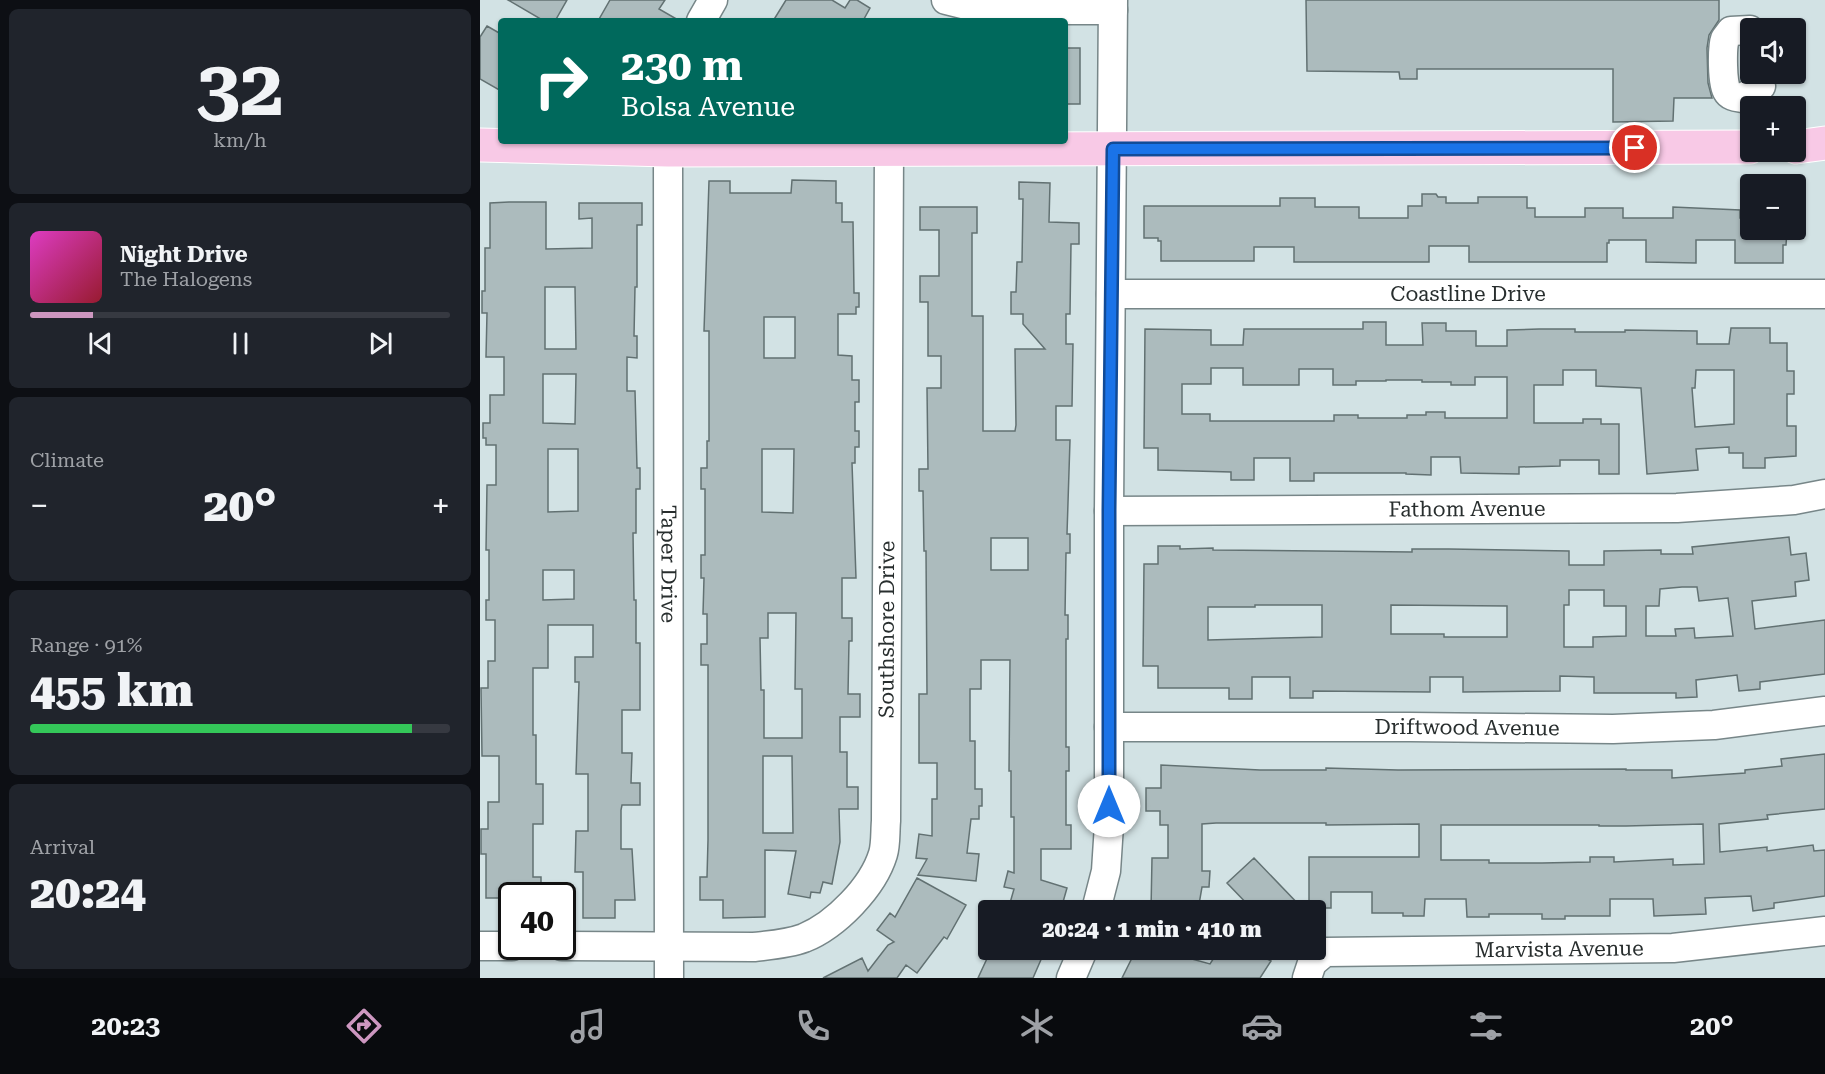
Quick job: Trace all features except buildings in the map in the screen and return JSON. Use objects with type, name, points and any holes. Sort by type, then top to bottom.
[{"type":"main road","points":[[1806,146],[1825,143]]},
{"type":"main road","points":[[480,146],[668,150],[1740,147]]},
{"type":"street","points":[[702,18],[713,0]]},
{"type":"street","points":[[945,0],[986,10],[1113,5],[1109,825],[1106,871],[1099,900]]},
{"type":"street","points":[[1740,31],[1731,31],[1725,39],[1725,86],[1732,96],[1743,98],[1761,86]]},
{"type":"street","name":"Southshore Drive","points":[[576,946],[754,947],[781,945],[805,938],[828,924],[862,893],[884,853],[889,148]]},
{"type":"street","name":"Taper Drive","points":[[668,150],[669,978]]},
{"type":"street","name":"Coastline Drive","points":[[1111,294],[1825,294]]},
{"type":"street","name":"Fathom Avenue","points":[[1109,510],[1677,508],[1794,501],[1825,494]]},
{"type":"street","name":"Driftwood Avenue","points":[[1109,727],[1613,729],[1714,724],[1825,711]]},
{"type":"street","name":"Marvista Avenue","points":[[1307,978],[1312,963],[1325,952],[1673,948],[1825,931]]},
{"type":"street","points":[[480,946],[498,946]]},
{"type":"street","points":[[1071,978],[1079,960]]},
{"type":"route","points":[[1109,806],[1109,510],[1113,149],[1635,148]]}]
